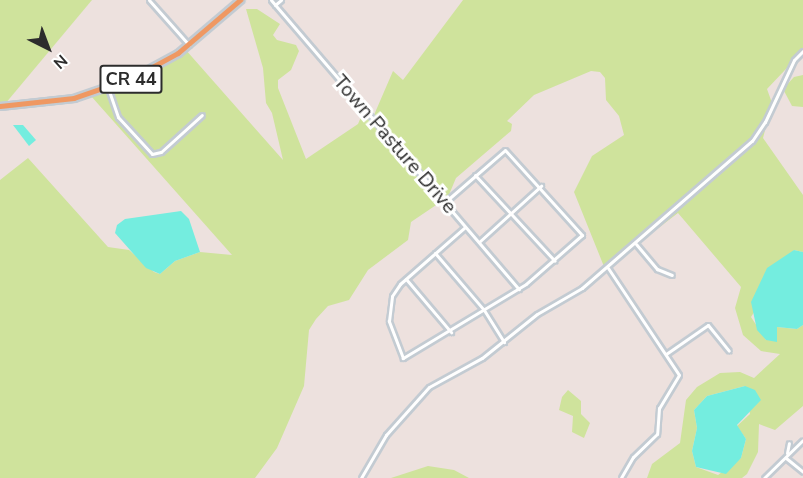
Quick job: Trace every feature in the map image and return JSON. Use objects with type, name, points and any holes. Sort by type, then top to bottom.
[{"type":"main road","name":"CR 44","points":[[0,106],[57,100],[108,88],[146,71],[189,45],[240,0]]},
{"type":"street","points":[[148,0],[189,45]]},
{"type":"street","name":"Town Pasture Drive","points":[[271,0],[519,289]]},
{"type":"street","points":[[275,5],[281,0]]},
{"type":"street","points":[[361,478],[386,435],[429,387],[504,342],[537,314],[608,267],[758,135],[782,81],[803,51]]},
{"type":"street","points":[[108,88],[118,117],[152,154],[161,152],[202,115]]},
{"type":"street","points":[[445,202],[505,150],[582,232],[555,261],[519,289],[408,358],[400,356],[388,310],[393,292],[465,227]]},
{"type":"street","points":[[475,175],[555,261]]},
{"type":"street","points":[[479,242],[541,186]]},
{"type":"street","points":[[636,244],[657,269],[672,275]]},
{"type":"street","points":[[435,253],[484,310],[504,342]]},
{"type":"street","points":[[608,267],[610,275],[666,354],[678,378],[659,408],[655,438],[633,458],[621,478]]},
{"type":"street","points":[[405,279],[451,332]]},
{"type":"street","points":[[666,354],[708,326],[729,351]]},
{"type":"street","points":[[764,478],[803,440]]},
{"type":"street","points":[[786,458],[789,443]]},
{"type":"street","points":[[786,458],[803,472]]},
{"type":"green space","points":[[0,0],[92,0],[5,104],[0,104]]},
{"type":"green space","points":[[463,0],[803,0],[803,51],[767,89],[772,103],[763,138],[803,195],[803,252],[794,250],[751,317],[766,340],[776,338],[777,327],[797,329],[803,325],[803,406],[775,430],[759,424],[758,452],[747,474],[742,478],[647,478],[652,464],[680,443],[686,400],[697,387],[720,373],[740,372],[754,378],[780,354],[761,351],[743,335],[735,308],[741,287],[678,213],[605,269],[574,192],[592,156],[624,135],[619,116],[606,100],[605,78],[600,72],[591,71],[534,95],[507,121],[512,124],[511,131],[456,178],[448,197],[411,222],[408,240],[368,270],[349,300],[328,306],[316,319],[309,330],[304,386],[277,448],[255,478],[0,478],[0,180],[28,158],[108,247],[129,250],[154,272],[160,274],[175,261],[200,252],[232,255],[91,96],[147,73],[185,49],[283,160],[272,113],[266,103],[263,68],[246,9],[257,9],[280,24],[273,35],[277,40],[296,45],[299,51],[291,70],[278,80],[278,88],[306,159],[358,124],[363,112],[374,115],[393,71],[403,80]],"holes":[[[745,386],[750,414],[737,426],[746,439],[741,458],[718,475],[696,467],[692,451],[697,428],[694,410],[707,396]]]},
{"type":"green space","points":[[803,75],[803,107],[792,106],[783,89],[794,77]]},
{"type":"green space","points":[[568,390],[581,401],[581,414],[590,423],[584,438],[572,432],[573,416],[559,410],[562,397]]},
{"type":"green space","points":[[428,466],[454,470],[469,478],[391,478]]},
{"type":"water","points":[[13,125],[23,125],[36,140],[29,146]]},
{"type":"water","points":[[181,211],[189,219],[200,252],[175,261],[160,274],[146,268],[115,233],[117,225],[125,219]]},
{"type":"water","points":[[794,250],[803,252],[803,325],[797,329],[777,327],[777,342],[766,340],[757,330],[751,302],[767,268]]},
{"type":"water","points":[[745,386],[755,390],[761,400],[737,425],[746,439],[741,458],[726,474],[696,467],[692,451],[697,428],[694,410],[707,396]]}]
